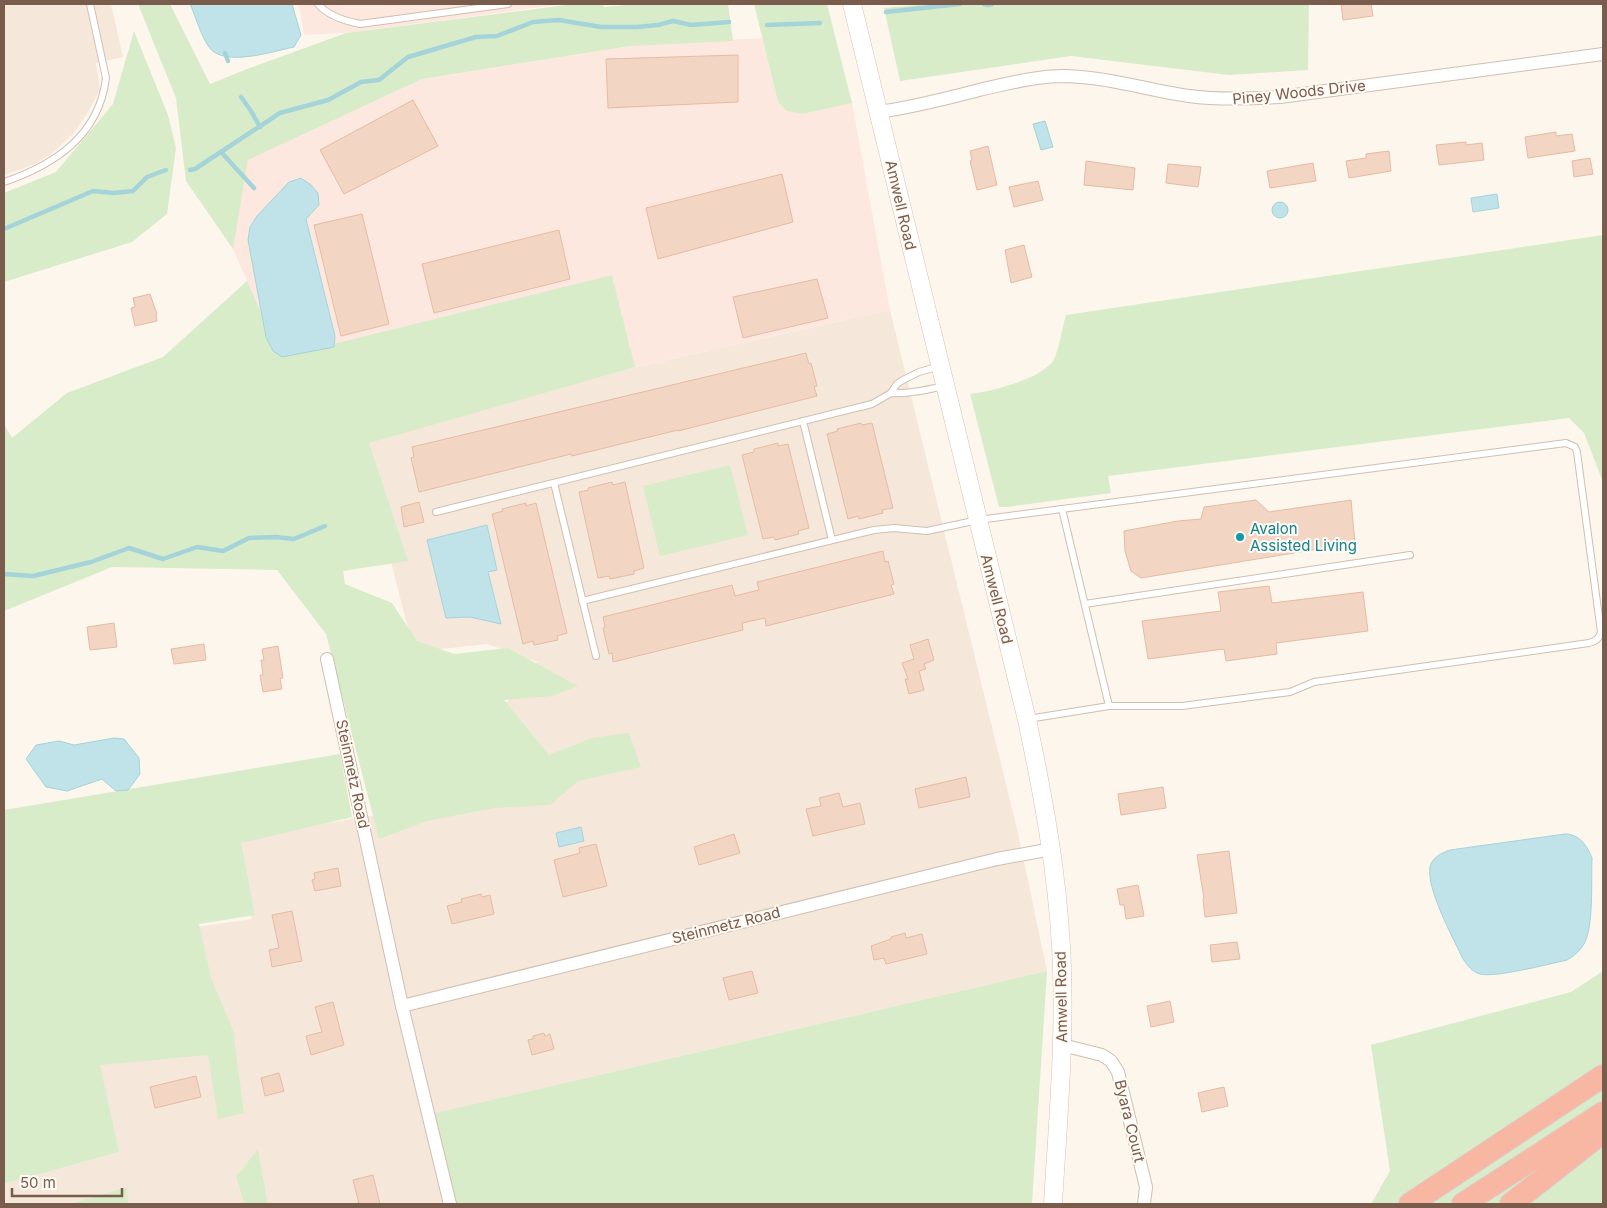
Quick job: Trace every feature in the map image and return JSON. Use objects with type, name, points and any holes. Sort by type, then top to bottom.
[{"type":"highway","points":[[1410,1204],[1603,1076]]},
{"type":"highway","points":[[1463,1204],[1603,1112]]},
{"type":"highway","points":[[1511,1204],[1603,1132]]},
{"type":"main road","name":"Amwell Road","points":[[852,4],[1027,720],[1052,849],[1061,948],[1062,1045],[1053,1204]]},
{"type":"street","name":"Piney Woods Drive","points":[[879,112],[905,108],[1022,80],[1046,77],[1097,78],[1188,96],[1248,99],[1603,54]]},
{"type":"street","name":"Steinmetz Road","points":[[327,659],[402,1006],[450,1204]]},
{"type":"street","name":"Steinmetz Road","points":[[402,1006],[653,942],[997,859],[1052,849]]},
{"type":"street","name":"Byara Court","points":[[1062,1045],[1102,1055],[1111,1061],[1118,1072],[1146,1187],[1144,1204]]},
{"type":"lane","points":[[4,182],[46,165],[64,153],[78,139],[99,105],[106,78],[90,4]]},
{"type":"lane","points":[[318,4],[327,12],[349,22],[360,24],[508,4]]},
{"type":"lane","points":[[436,512],[872,404],[890,392],[903,380],[919,372],[940,366]]},
{"type":"lane","points":[[890,392],[903,394],[945,386]]},
{"type":"lane","points":[[803,421],[832,540]]},
{"type":"lane","points":[[582,600],[874,530],[894,528],[927,531],[978,520],[1566,442],[1575,447],[1601,632],[1596,641],[1314,682],[1290,692],[1182,706],[1109,706],[1027,720]]},
{"type":"lane","points":[[554,483],[596,656]]},
{"type":"lane","points":[[1062,509],[1109,706]]},
{"type":"lane","points":[[1085,604],[1410,555]]},
{"type":"shaded area","points":[[4,4],[111,4],[123,57],[96,63],[100,89],[90,109],[74,133],[51,154],[33,165],[4,175]]},
{"type":"shaded area","points":[[299,4],[564,4],[346,33],[304,35]]},
{"type":"shaded area","points":[[762,38],[778,102],[803,114],[852,103],[890,310],[635,367],[612,275],[353,342],[280,357],[233,249],[248,160],[422,79],[630,46]]},
{"type":"shaded area","points":[[890,310],[1018,833],[1047,971],[428,1115],[450,1204],[268,1204],[258,1150],[236,1177],[244,1204],[128,1204],[126,1188],[70,1204],[4,1204],[4,1184],[119,1152],[99,1065],[188,928],[252,919],[236,838],[528,790],[497,715],[538,662],[487,644],[414,652],[358,433],[609,373]]},
{"type":"green space","points":[[138,4],[170,4],[210,84],[346,33],[574,4],[603,4],[604,7],[635,4],[728,4],[733,41],[630,46],[422,79],[248,160],[233,249],[186,181],[176,98]]},
{"type":"green space","points":[[754,4],[827,4],[852,103],[803,114],[787,111],[778,102]]},
{"type":"green space","points":[[927,4],[1309,4],[1308,70],[1229,75],[1071,56],[900,81],[884,8]]},
{"type":"green space","points":[[134,31],[168,115],[176,148],[167,214],[132,242],[4,282],[4,193],[56,172],[113,104]]},
{"type":"green space","points":[[1603,235],[1603,482],[1584,433],[1569,418],[1108,476],[1111,493],[999,507],[970,394],[1015,384],[1047,368],[1053,361],[1059,346],[1066,315]]},
{"type":"green space","points":[[612,275],[635,367],[369,443],[408,561],[343,571],[345,584],[392,603],[417,641],[454,654],[508,648],[578,686],[552,696],[504,700],[549,755],[592,738],[629,733],[641,767],[578,781],[550,805],[494,808],[427,821],[379,839],[326,634],[277,570],[112,567],[4,611],[4,424],[12,438],[67,393],[163,357],[247,281],[281,357]]},
{"type":"green space","points":[[730,465],[748,535],[660,556],[643,486]]},
{"type":"green space","points":[[340,754],[352,817],[241,843],[255,915],[199,924],[211,978],[233,1030],[244,1113],[218,1119],[208,1055],[100,1065],[119,1152],[4,1184],[4,810]]},
{"type":"green space","points":[[1047,971],[1032,1204],[450,1204],[427,1115]]},
{"type":"green space","points":[[1603,971],[1603,1204],[1371,1204],[1390,1171],[1371,1045],[1571,992]]},
{"type":"green space","points":[[258,1149],[268,1204],[244,1204],[236,1177]]},
{"type":"green space","points":[[127,1187],[128,1204],[70,1204]]},
{"type":"water","points":[[190,4],[292,4],[301,35],[294,47],[249,56],[225,56],[216,53],[209,47]]},
{"type":"water","points":[[1045,121],[1053,147],[1041,150],[1033,124]]},
{"type":"water","points":[[301,178],[318,193],[319,205],[306,219],[335,336],[334,347],[282,357],[273,351],[266,337],[248,240],[250,227],[257,216],[289,182]]},
{"type":"water","points":[[1497,194],[1499,208],[1473,212],[1471,198]]},
{"type":"water","points":[[1280,202],[1286,204],[1288,210],[1286,216],[1280,218],[1274,216],[1272,210],[1274,204]]},
{"type":"water","points":[[487,525],[497,570],[488,572],[501,624],[470,617],[446,618],[427,540]]},
{"type":"water","points":[[114,738],[124,739],[139,758],[140,774],[128,790],[116,791],[102,779],[67,791],[46,787],[26,759],[36,745],[59,741],[74,745]]},
{"type":"water","points":[[581,827],[584,841],[559,847],[556,833]]},
{"type":"water","points":[[1570,834],[1582,841],[1592,858],[1591,915],[1584,944],[1577,953],[1567,960],[1497,974],[1487,975],[1475,972],[1463,959],[1436,900],[1430,876],[1431,864],[1435,858],[1450,850]]},
{"type":"building","points":[[1341,4],[1371,4],[1373,16],[1343,20]]},
{"type":"building","points":[[738,55],[738,102],[608,108],[606,59]]},
{"type":"building","points":[[413,100],[438,146],[344,194],[320,150]]},
{"type":"building","points":[[1556,132],[1556,136],[1572,134],[1575,151],[1528,158],[1525,137]]},
{"type":"building","points":[[1466,142],[1466,145],[1482,143],[1484,160],[1439,165],[1436,145]]},
{"type":"building","points":[[988,146],[997,185],[977,190],[970,161],[972,160],[970,151]]},
{"type":"building","points":[[1389,151],[1391,171],[1349,178],[1346,161],[1366,158],[1366,154]]},
{"type":"building","points":[[1590,158],[1593,174],[1574,177],[1572,161]]},
{"type":"building","points":[[1086,161],[1135,168],[1133,190],[1084,185]]},
{"type":"building","points":[[1313,163],[1316,181],[1270,188],[1267,171]]},
{"type":"building","points":[[1168,164],[1201,167],[1198,187],[1166,183]]},
{"type":"building","points":[[782,174],[793,222],[658,259],[646,208]]},
{"type":"building","points":[[1038,181],[1043,200],[1014,207],[1009,187]]},
{"type":"building","points":[[362,214],[389,324],[341,336],[314,225]]},
{"type":"building","points":[[559,230],[570,279],[434,313],[422,264]]},
{"type":"building","points":[[1024,245],[1032,277],[1011,283],[1005,250]]},
{"type":"building","points":[[817,279],[828,318],[743,338],[733,297]]},
{"type":"building","points":[[150,294],[157,314],[157,321],[135,326],[131,308],[135,307],[133,298]]},
{"type":"building","points":[[806,353],[809,364],[811,363],[817,386],[814,387],[817,396],[419,492],[411,458],[414,457],[412,447]]},
{"type":"building","points":[[861,423],[862,425],[872,423],[893,508],[882,510],[883,513],[859,519],[858,516],[848,519],[827,434],[838,431],[837,429]]},
{"type":"building","points":[[778,443],[778,446],[788,444],[809,528],[798,531],[799,534],[775,540],[774,537],[763,539],[742,455],[754,452],[754,449]]},
{"type":"building","points":[[612,482],[613,485],[625,482],[644,568],[634,571],[634,574],[610,579],[609,576],[598,578],[579,492]]},
{"type":"building","name":"Avalon Assisted Living","points":[[1256,500],[1269,512],[1351,500],[1355,543],[1141,578],[1131,571],[1125,551],[1124,531],[1178,521],[1201,519],[1204,507]]},
{"type":"building","points":[[419,502],[424,522],[404,527],[401,507]]},
{"type":"building","points":[[526,503],[526,506],[536,503],[567,633],[557,636],[558,640],[534,645],[533,641],[523,644],[492,514],[503,511],[502,509]]},
{"type":"building","points":[[883,551],[885,562],[888,561],[894,584],[891,585],[894,594],[766,626],[765,618],[742,623],[743,630],[613,662],[612,653],[609,654],[603,628],[605,627],[603,617],[732,585],[735,596],[759,590],[757,582]]},
{"type":"building","name":"Avalon Assisted Living","points":[[1269,586],[1272,603],[1363,592],[1368,631],[1276,643],[1277,654],[1226,661],[1224,649],[1148,659],[1142,621],[1221,611],[1218,592]]},
{"type":"building","points":[[114,623],[117,647],[90,650],[87,627]]},
{"type":"building","points":[[928,639],[934,660],[924,664],[926,669],[919,671],[924,690],[909,694],[905,679],[908,679],[902,663],[914,659],[910,645]]},
{"type":"building","points":[[204,644],[206,660],[174,664],[171,649]]},
{"type":"building","points":[[278,646],[283,678],[280,679],[282,689],[263,692],[260,675],[263,675],[261,660],[264,660],[262,649]]},
{"type":"building","points":[[966,777],[970,797],[919,808],[915,789]]},
{"type":"building","points":[[1163,787],[1166,808],[1121,815],[1118,794]]},
{"type":"building","points":[[839,793],[843,807],[860,803],[865,824],[813,836],[806,809],[821,806],[819,798]]},
{"type":"building","points":[[734,834],[740,853],[699,865],[694,847]]},
{"type":"building","points":[[596,844],[607,886],[563,897],[554,860],[580,853],[579,848]]},
{"type":"building","points":[[1229,851],[1237,913],[1205,917],[1197,855]]},
{"type":"building","points":[[338,868],[341,886],[315,891],[312,880],[315,879],[314,873]]},
{"type":"building","points":[[1138,885],[1144,916],[1126,919],[1124,905],[1120,905],[1117,889]]},
{"type":"building","points":[[481,894],[482,897],[490,895],[494,914],[452,924],[447,906],[462,902],[461,899]]},
{"type":"building","points":[[292,911],[302,961],[272,967],[269,950],[279,948],[272,915]]},
{"type":"building","points":[[905,933],[906,938],[922,934],[927,954],[886,964],[884,958],[874,960],[871,946]]},
{"type":"building","points":[[1237,942],[1240,959],[1212,962],[1210,945]]},
{"type":"building","points":[[752,971],[758,993],[729,1000],[723,978]]},
{"type":"building","points":[[1170,1001],[1174,1022],[1151,1027],[1147,1006]]},
{"type":"building","points":[[333,1002],[344,1045],[311,1055],[306,1036],[322,1032],[315,1007]]},
{"type":"building","points":[[544,1033],[545,1036],[550,1034],[554,1049],[532,1055],[528,1040],[533,1039],[533,1036]]},
{"type":"building","points":[[279,1073],[284,1091],[265,1096],[261,1078]]},
{"type":"building","points":[[196,1076],[201,1097],[155,1108],[150,1087]]},
{"type":"building","points":[[1224,1087],[1228,1106],[1202,1112],[1198,1093]]},
{"type":"building","points":[[373,1175],[380,1204],[359,1204],[353,1180]]},
{"type":"waterway","points":[[886,12],[960,4]]},
{"type":"waterway","points":[[984,4],[992,4]]},
{"type":"waterway","points":[[190,170],[195,169],[280,113],[328,100],[361,82],[379,80],[408,57],[476,37],[497,36],[533,22],[559,20],[601,27],[637,27],[673,21],[691,25],[729,22]]},
{"type":"waterway","points":[[767,25],[820,23]]},
{"type":"waterway","points":[[225,53],[228,61]]},
{"type":"waterway","points":[[241,97],[260,127]]},
{"type":"waterway","points":[[221,152],[254,188]]},
{"type":"waterway","points":[[4,229],[93,191],[114,193],[133,191],[147,177],[166,170]]},
{"type":"waterway","points":[[4,574],[33,576],[91,562],[129,548],[163,559],[197,547],[223,551],[249,538],[276,537],[294,539],[325,526]]},
{"type":"place","name":"Avalon Assisted Living","points":[[1240,537]]}]
